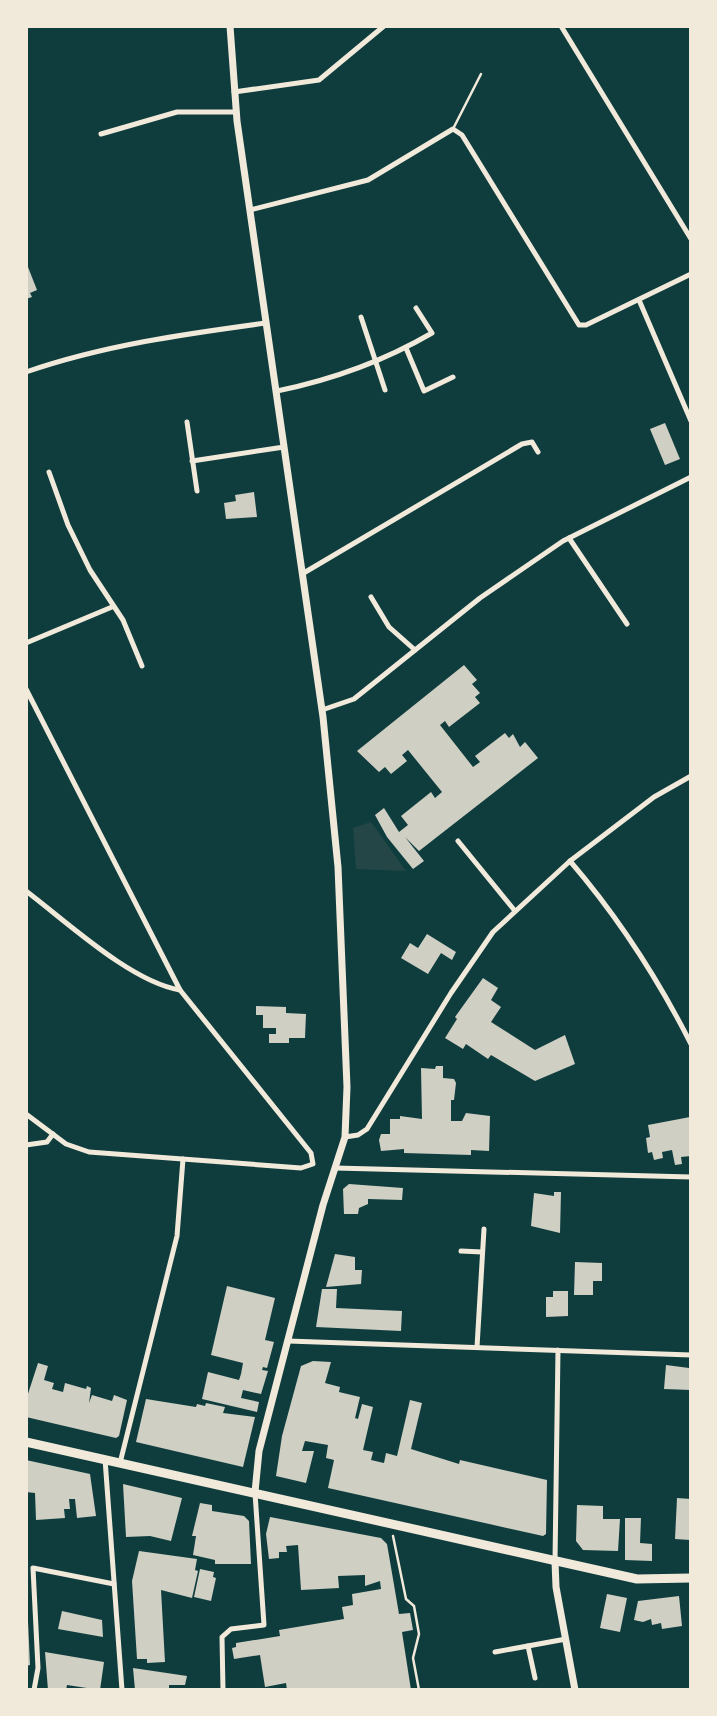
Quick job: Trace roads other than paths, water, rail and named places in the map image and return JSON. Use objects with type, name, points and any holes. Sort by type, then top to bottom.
[{"type":"main road","points":[[26,1441],[637,1579],[691,1578]]},
{"type":"street","points":[[223,1690],[222,1637],[231,1629],[264,1625],[255,1492],[257,1461],[345,1138],[347,1087],[340,898],[322,710],[236,112],[230,26]]},
{"type":"street","points":[[234,92],[318,80],[384,26]]},
{"type":"street","points":[[561,26],[691,239]]},
{"type":"street","points":[[101,134],[177,113],[236,112]]},
{"type":"street","points":[[250,210],[369,180],[453,129],[462,135],[579,325],[586,326],[691,274]]},
{"type":"street","points":[[639,300],[691,421]]},
{"type":"street","points":[[277,391],[351,371],[406,348],[432,333],[416,308]]},
{"type":"street","points":[[361,317],[385,390]]},
{"type":"street","points":[[26,372],[108,349],[266,323]]},
{"type":"street","points":[[406,348],[424,391],[453,377]]},
{"type":"street","points":[[187,422],[197,491]]},
{"type":"street","points":[[302,574],[522,444],[532,442],[538,452]]},
{"type":"street","points":[[192,461],[284,447]]},
{"type":"street","points":[[48,472],[68,525],[113,607],[123,620],[142,666]]},
{"type":"street","points":[[322,710],[348,703],[489,592],[569,538],[691,477]]},
{"type":"street","points":[[569,538],[627,624]]},
{"type":"street","points":[[371,597],[389,627],[415,650]]},
{"type":"street","points":[[26,643],[113,607]]},
{"type":"street","points":[[26,689],[180,990],[311,1153],[313,1164],[301,1168],[78,1150],[26,1114]]},
{"type":"street","points":[[345,1138],[358,1135],[367,1129],[478,949],[570,861],[654,797],[691,776]]},
{"type":"street","points":[[458,841],[515,911]]},
{"type":"street","points":[[570,861],[606,903],[660,983],[691,1044]]},
{"type":"street","points":[[26,891],[138,974],[159,987],[180,990]]},
{"type":"street","points":[[26,1145],[47,1142],[53,1134]]},
{"type":"street","points":[[120,1463],[177,1236],[183,1159]]},
{"type":"street","points":[[335,1168],[691,1177]]},
{"type":"street","points":[[477,1347],[484,1228]]},
{"type":"street","points":[[461,1251],[482,1252]]},
{"type":"street","points":[[288,1341],[691,1355]]},
{"type":"street","points":[[558,1350],[555,1561],[575,1690]]},
{"type":"street","points":[[105,1460],[121,1690]]},
{"type":"street","points":[[34,1690],[38,1668],[33,1568],[114,1584]]},
{"type":"street","points":[[495,1652],[566,1639]]},
{"type":"street","points":[[528,1646],[535,1678]]},
{"type":"lane","points":[[453,129],[481,74]]}]
